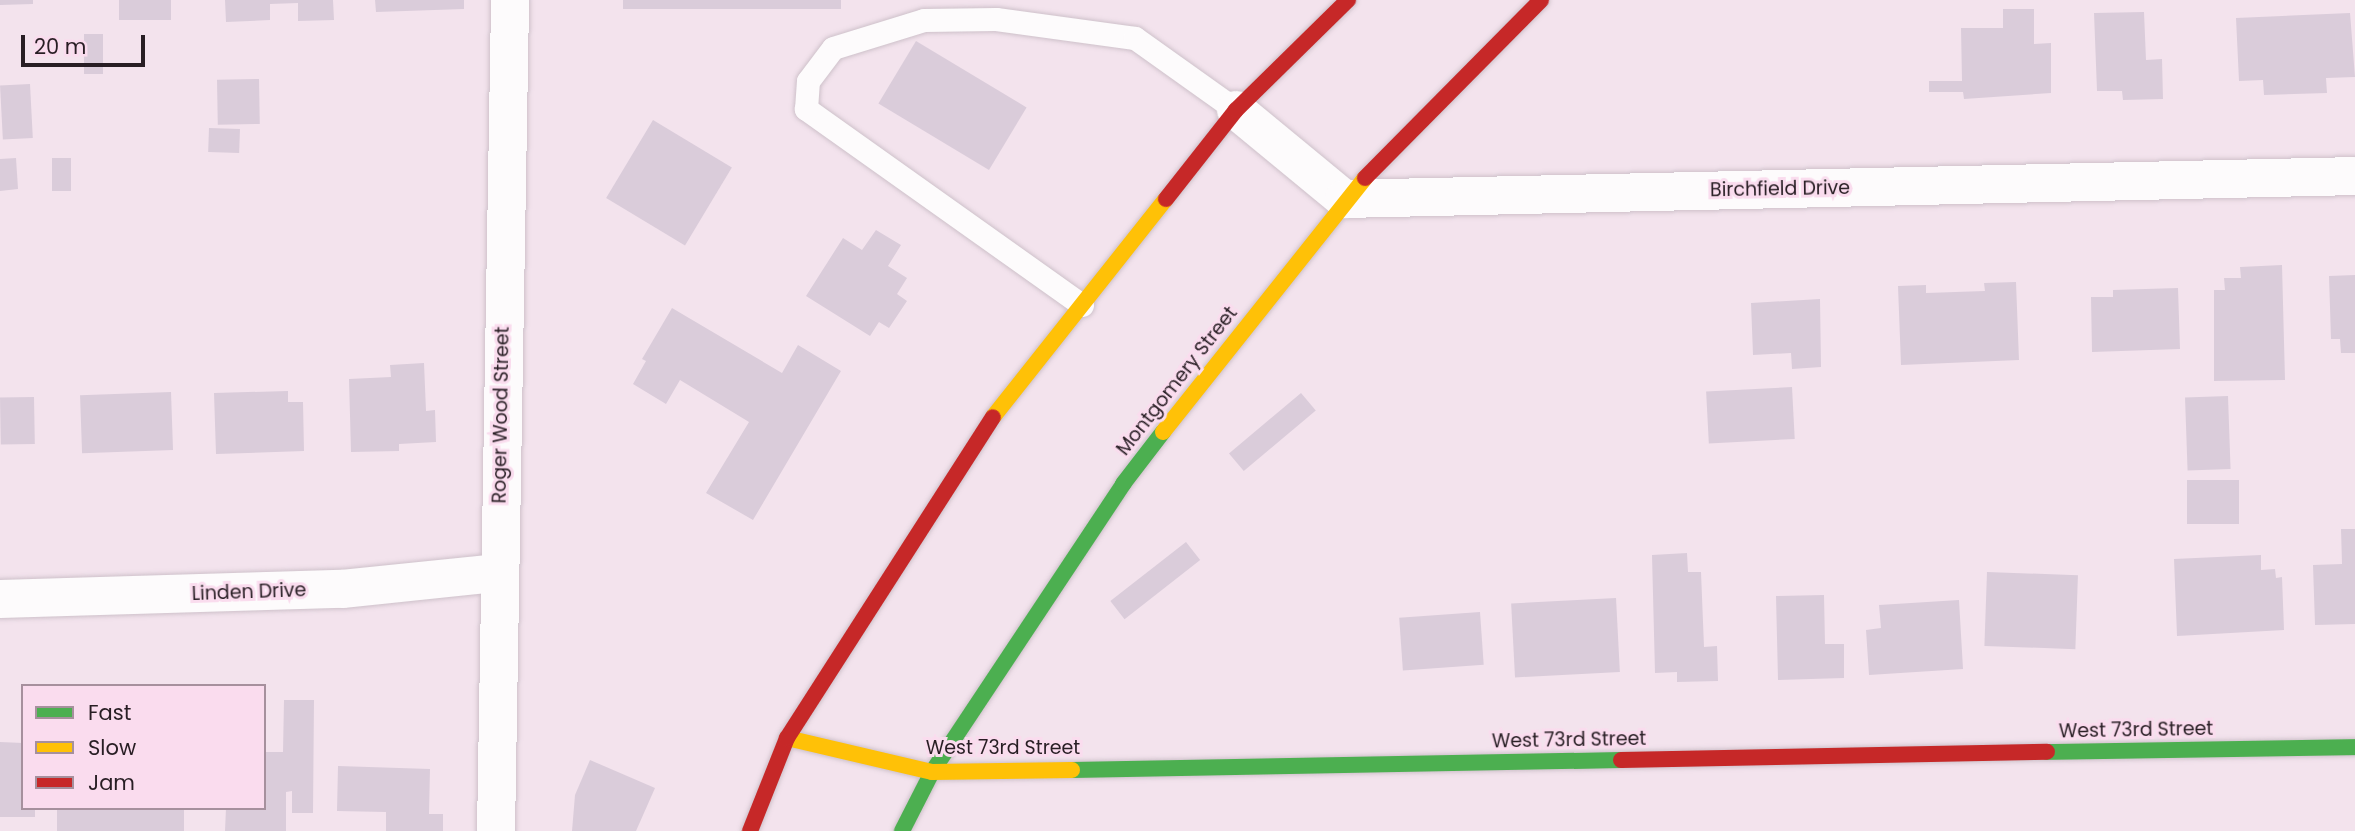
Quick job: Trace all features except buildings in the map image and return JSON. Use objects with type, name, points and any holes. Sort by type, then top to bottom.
[{"type":"street","name":"Roger Wood Street","points":[[496,831],[498,573],[510,0]]},
{"type":"street","points":[[750,831],[788,738],[995,415],[1236,110],[1348,0]]},
{"type":"street","name":"Montgomery Street","points":[[902,831],[932,772],[1124,484],[1345,199],[1541,0]]},
{"type":"street","points":[[1236,110],[1345,199]]},
{"type":"street","name":"Birchfield Drive","points":[[1345,199],[2355,176]]},
{"type":"street","name":"Linden Drive","points":[[0,599],[342,589],[498,573]]},
{"type":"street","name":"West 73rd Street","points":[[788,738],[932,772],[2355,747]]},
{"type":"lane","points":[[1082,305],[806,109],[808,80],[833,48],[924,20],[996,19],[1135,38],[1236,110]]},
{"type":"traffic: fast","points":[[902,831],[932,772],[1123,484],[1163,432]]},
{"type":"traffic: fast","points":[[2047,752],[2355,747]]},
{"type":"traffic: fast","points":[[1072,770],[1621,760]]},
{"type":"traffic: slow","points":[[1163,432],[1365,178]]},
{"type":"traffic: slow","points":[[993,417],[1166,199]]},
{"type":"traffic: slow","points":[[787,738],[932,772],[1072,770]]},
{"type":"traffic: jam","points":[[1166,199],[1236,110],[1348,0]]},
{"type":"traffic: jam","points":[[1365,178],[1541,0]]},
{"type":"traffic: jam","points":[[750,831],[787,738],[993,417]]},
{"type":"traffic: jam","points":[[1621,760],[2047,752]]}]
